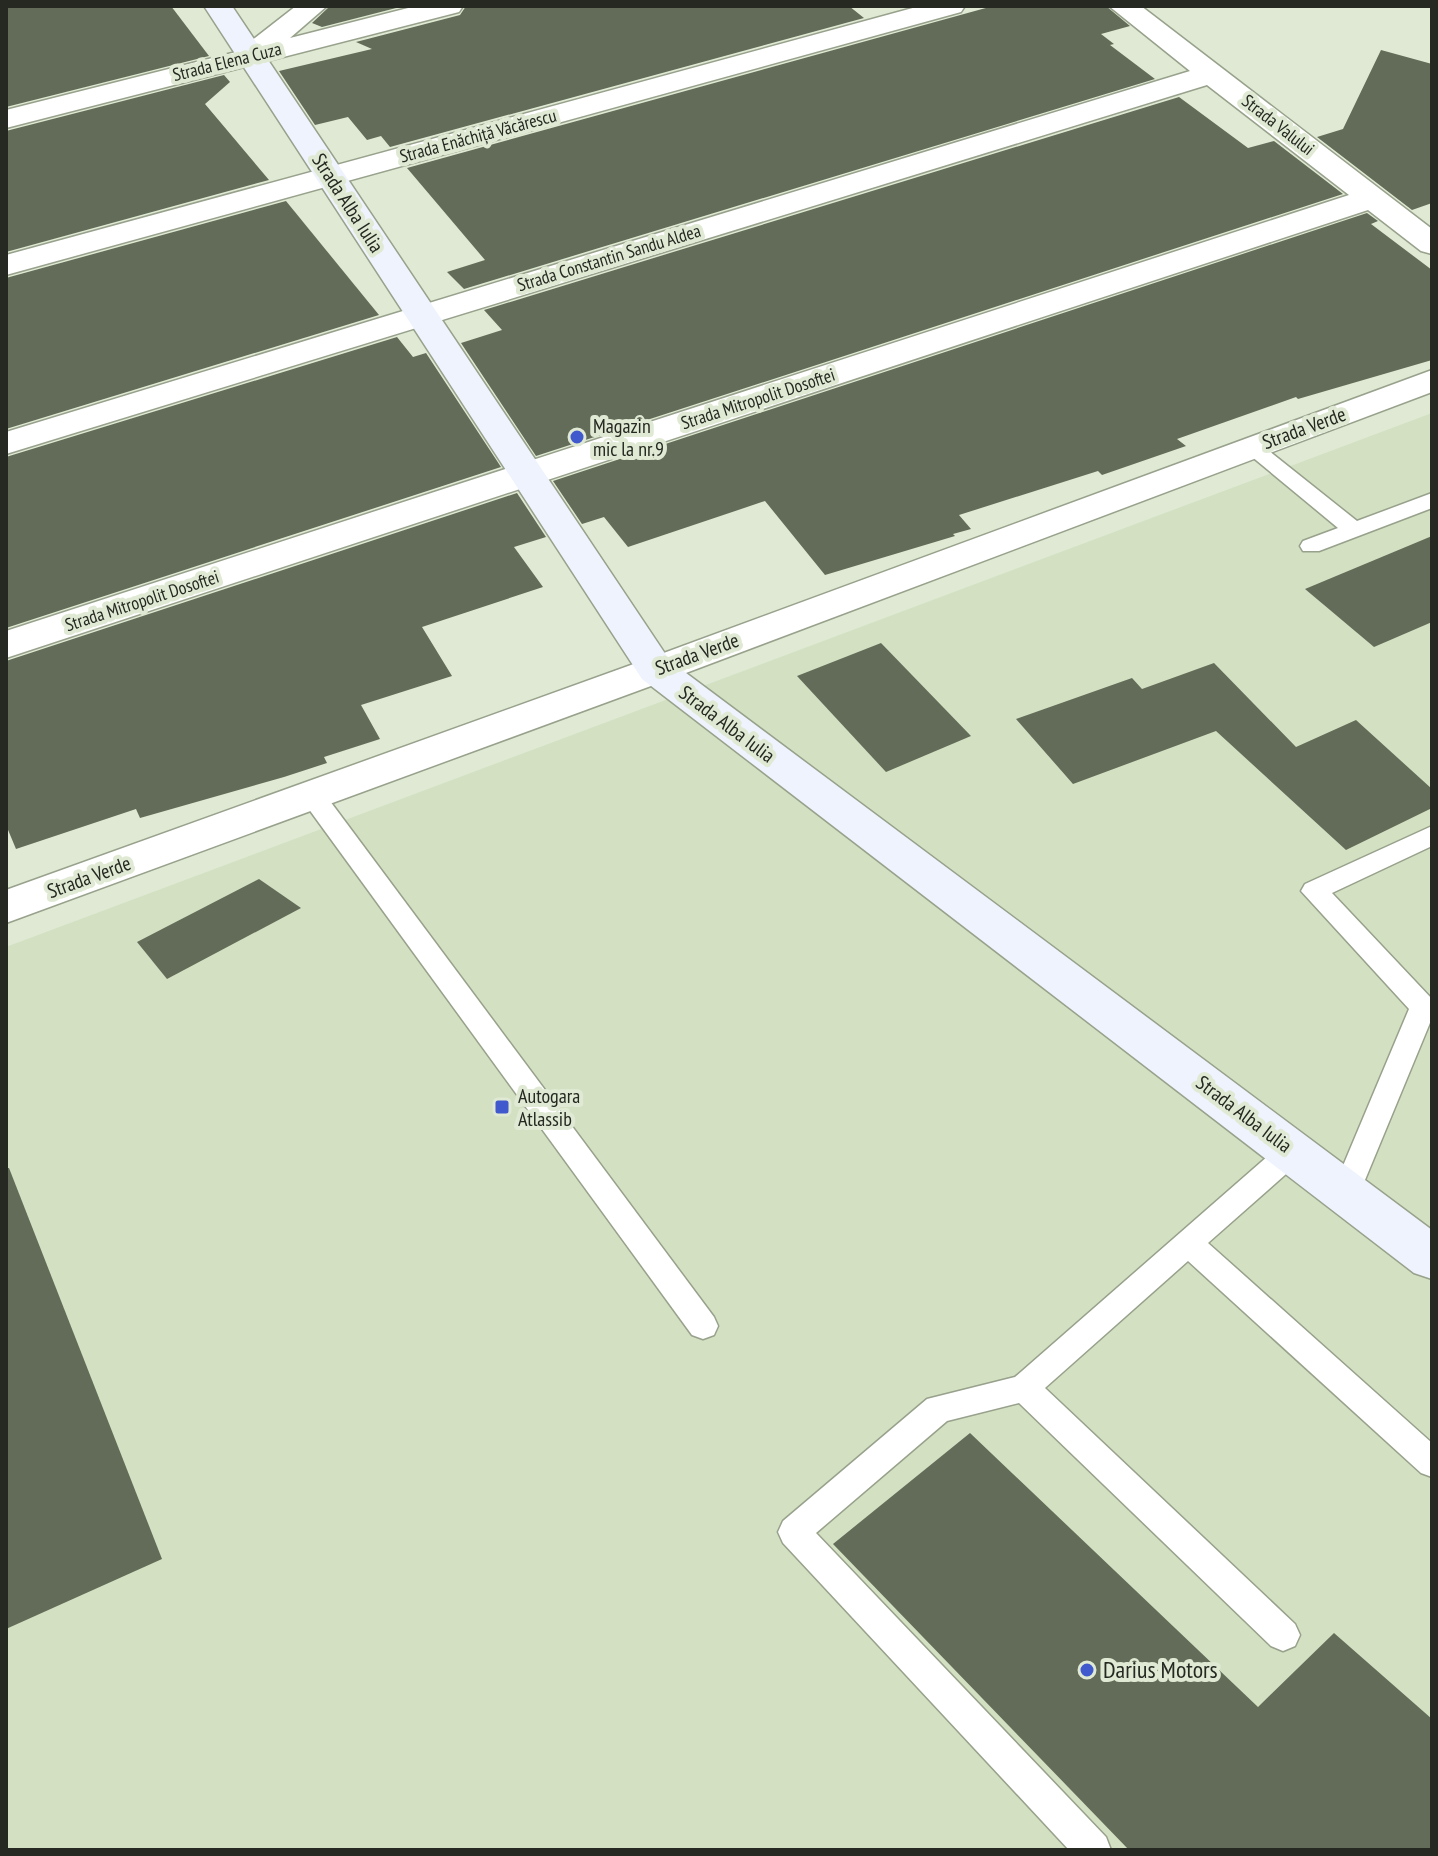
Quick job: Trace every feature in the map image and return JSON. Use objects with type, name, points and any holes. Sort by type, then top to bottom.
[{"type":"street","name":"Strada Alba Iulia","points":[[218,6],[656,670],[1432,1258]]},
{"type":"street","points":[[250,56],[313,6]]},
{"type":"street","name":"Strada Elena Cuza","points":[[6,119],[449,6]]},
{"type":"street","name":"Strada Enăchiță Văcărescu","points":[[6,265],[951,6]]},
{"type":"street","name":"Strada Valului","points":[[1123,6],[1432,244]]},
{"type":"street","name":"Strada Constantin Sandu Aldea","points":[[6,443],[1211,74]]},
{"type":"street","name":"Strada Mitropolit Dosoftei","points":[[6,645],[1373,198]]},
{"type":"street","name":"Strada Verde","points":[[6,907],[656,670],[1432,380]]},
{"type":"lane","points":[[1252,447],[1354,530]]},
{"type":"lane","points":[[1311,546],[1432,500]]},
{"type":"lane","points":[[312,795],[703,1326]]},
{"type":"lane","points":[[1346,1192],[1423,1007],[1314,891],[1432,835]]},
{"type":"lane","points":[[1093,1850],[794,1532],[938,1409],[1024,1388],[1293,1151]]},
{"type":"lane","points":[[1188,1243],[1432,1463]]},
{"type":"lane","points":[[1024,1388],[1283,1635]]},
{"type":"shaded area","points":[[1432,413],[1432,1850],[6,1850],[6,947]]},
{"type":"building","points":[[6,6],[171,6],[209,56],[6,107]]},
{"type":"building","points":[[330,6],[404,6],[322,27],[312,23]]},
{"type":"building","points":[[466,6],[849,6],[864,18],[390,147],[381,136],[367,140],[348,117],[315,125],[279,71],[372,49],[356,42],[460,15]]},
{"type":"building","points":[[993,6],[1106,6],[1130,26],[1101,34],[1114,44],[1110,45],[1155,79],[464,289],[447,272],[485,260],[407,168]]},
{"type":"building","points":[[1381,50],[1432,64],[1432,203],[1412,210],[1317,137],[1343,129]]},
{"type":"building","points":[[224,75],[230,82],[205,104],[269,180],[6,252],[6,131]]},
{"type":"building","points":[[1179,97],[1248,148],[1274,141],[1343,194],[536,456],[461,343],[502,330],[484,310]]},
{"type":"building","points":[[286,201],[379,315],[6,429],[6,278]]},
{"type":"building","points":[[1367,213],[1378,221],[1371,224],[1432,270],[1432,360],[1298,399],[1296,397],[1177,439],[1186,446],[1102,475],[1098,471],[959,515],[971,529],[953,534],[955,536],[825,575],[765,501],[628,547],[604,517],[582,524],[553,481]]},
{"type":"building","points":[[397,337],[413,357],[426,353],[501,467],[6,628],[6,457]]},
{"type":"building","points":[[517,493],[546,537],[514,547],[543,587],[422,627],[452,676],[361,705],[380,739],[324,757],[327,763],[284,777],[140,818],[136,809],[16,849],[6,825],[6,661]]},
{"type":"building","points":[[1432,536],[1432,622],[1374,647],[1305,589]]},
{"type":"building","points":[[881,643],[971,736],[886,772],[797,676]]},
{"type":"building","points":[[1214,663],[1296,747],[1356,720],[1432,789],[1432,808],[1346,850],[1216,731],[1073,784],[1016,719],[1132,678],[1142,689]]},
{"type":"building","points":[[259,879],[301,908],[167,979],[137,942]]},
{"type":"building","points":[[6,1168],[9,1168],[162,1559],[6,1629]]},
{"type":"building","name":"Darius Motors","points":[[970,1433],[1258,1707],[1334,1633],[1432,1719],[1432,1850],[1129,1850],[833,1544]]},
{"type":"place","name":"Magazin mic la nr.9","points":[[577,437]]},
{"type":"place","name":"Autogara Atlassib","points":[[502,1107]]},
{"type":"place","name":"Darius Motors","points":[[1087,1670]]}]
